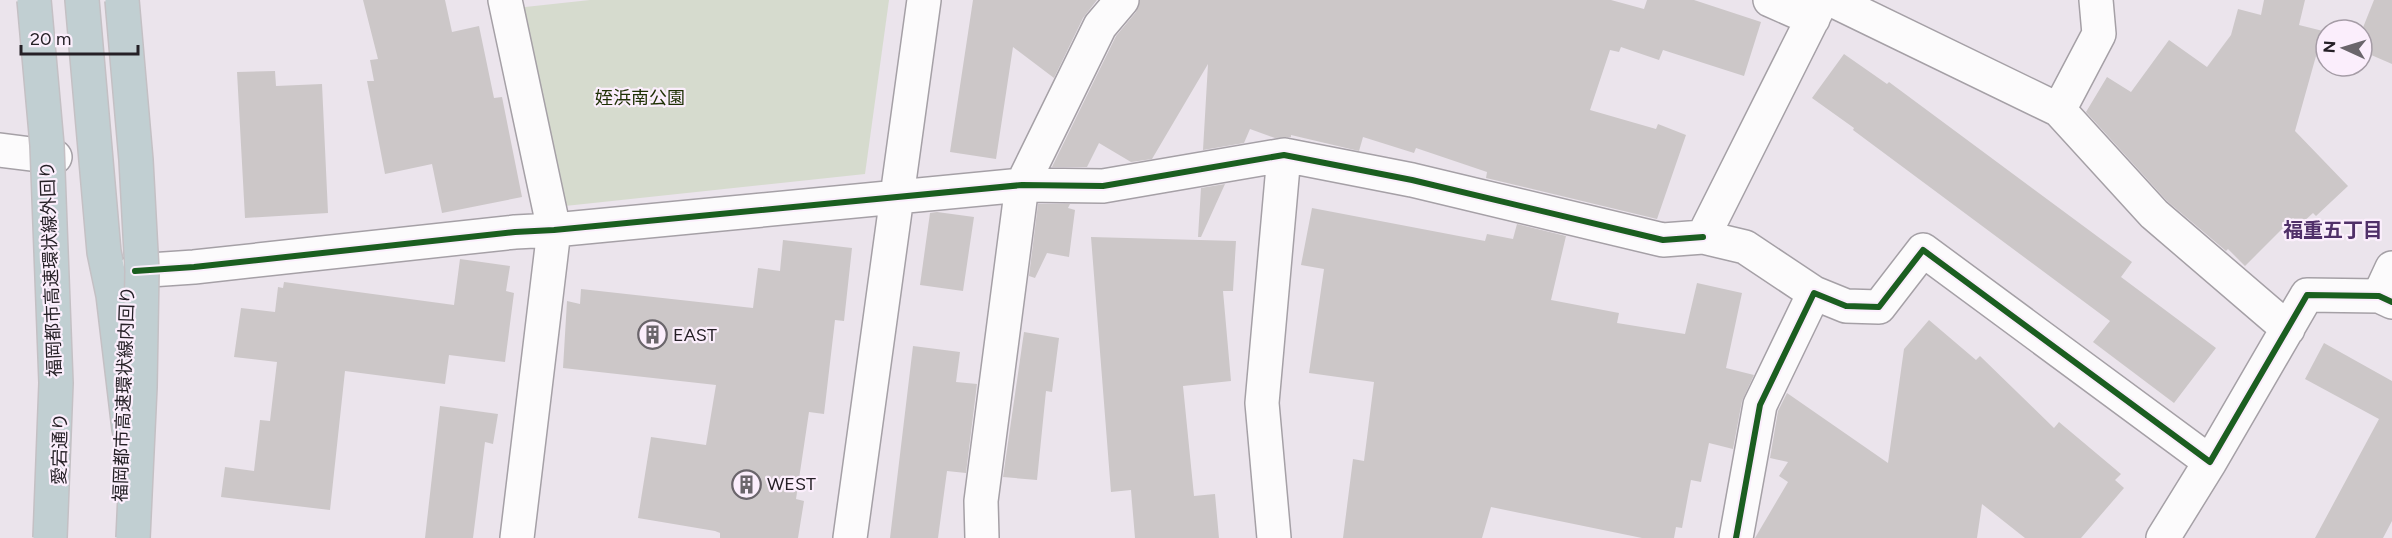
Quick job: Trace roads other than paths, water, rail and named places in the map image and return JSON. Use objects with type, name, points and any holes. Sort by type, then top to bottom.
[{"type":"highway","name":"福岡都市高速環状線外回り","points":[[34,0],[47,145],[56,383],[50,538]]},
{"type":"highway","points":[[82,0],[103,241],[113,295],[137,493]]},
{"type":"highway","name":"福岡都市高速環状線内回り","points":[[122,0],[136,160],[142,271],[140,387],[133,538]]},
{"type":"street","name":"愛宕通り","points":[[39,0],[55,158],[62,284],[57,538]]},
{"type":"street","points":[[117,0],[125,81],[135,271],[137,493],[133,538]]},
{"type":"street","points":[[505,0],[554,230],[517,538]]},
{"type":"street","points":[[850,538],[924,0]]},
{"type":"street","points":[[982,538],[981,501],[1022,185],[1100,26],[1122,0]]},
{"type":"street","points":[[1770,0],[1822,6],[2059,110],[2154,214],[2288,329]]},
{"type":"street","points":[[2059,110],[2099,34],[2096,0]]},
{"type":"street","points":[[1703,237],[1822,6]]},
{"type":"street","points":[[0,150],[55,158]]},
{"type":"street","points":[[135,271],[206,266],[514,232],[896,196],[1022,185],[1103,186],[1284,155],[1412,180],[1662,240],[1703,237],[1745,247],[1814,293],[1846,306],[1879,307],[1923,250],[2211,462]]},
{"type":"street","points":[[1274,538],[1262,403],[1284,155]]},
{"type":"street","points":[[2163,538],[2211,462],[2307,295],[2388,289]]},
{"type":"street","points":[[1736,538],[1760,405],[1814,293]]},
{"type":"place","name":"EAST","points":[[652,335]]},
{"type":"place","name":"WEST","points":[[746,484]]},
{"type":"district","name":"福重五丁目","points":[[2333,230]]},
{"type":"park label","name":"姪浜南公園","points":[[640,98]]}]
